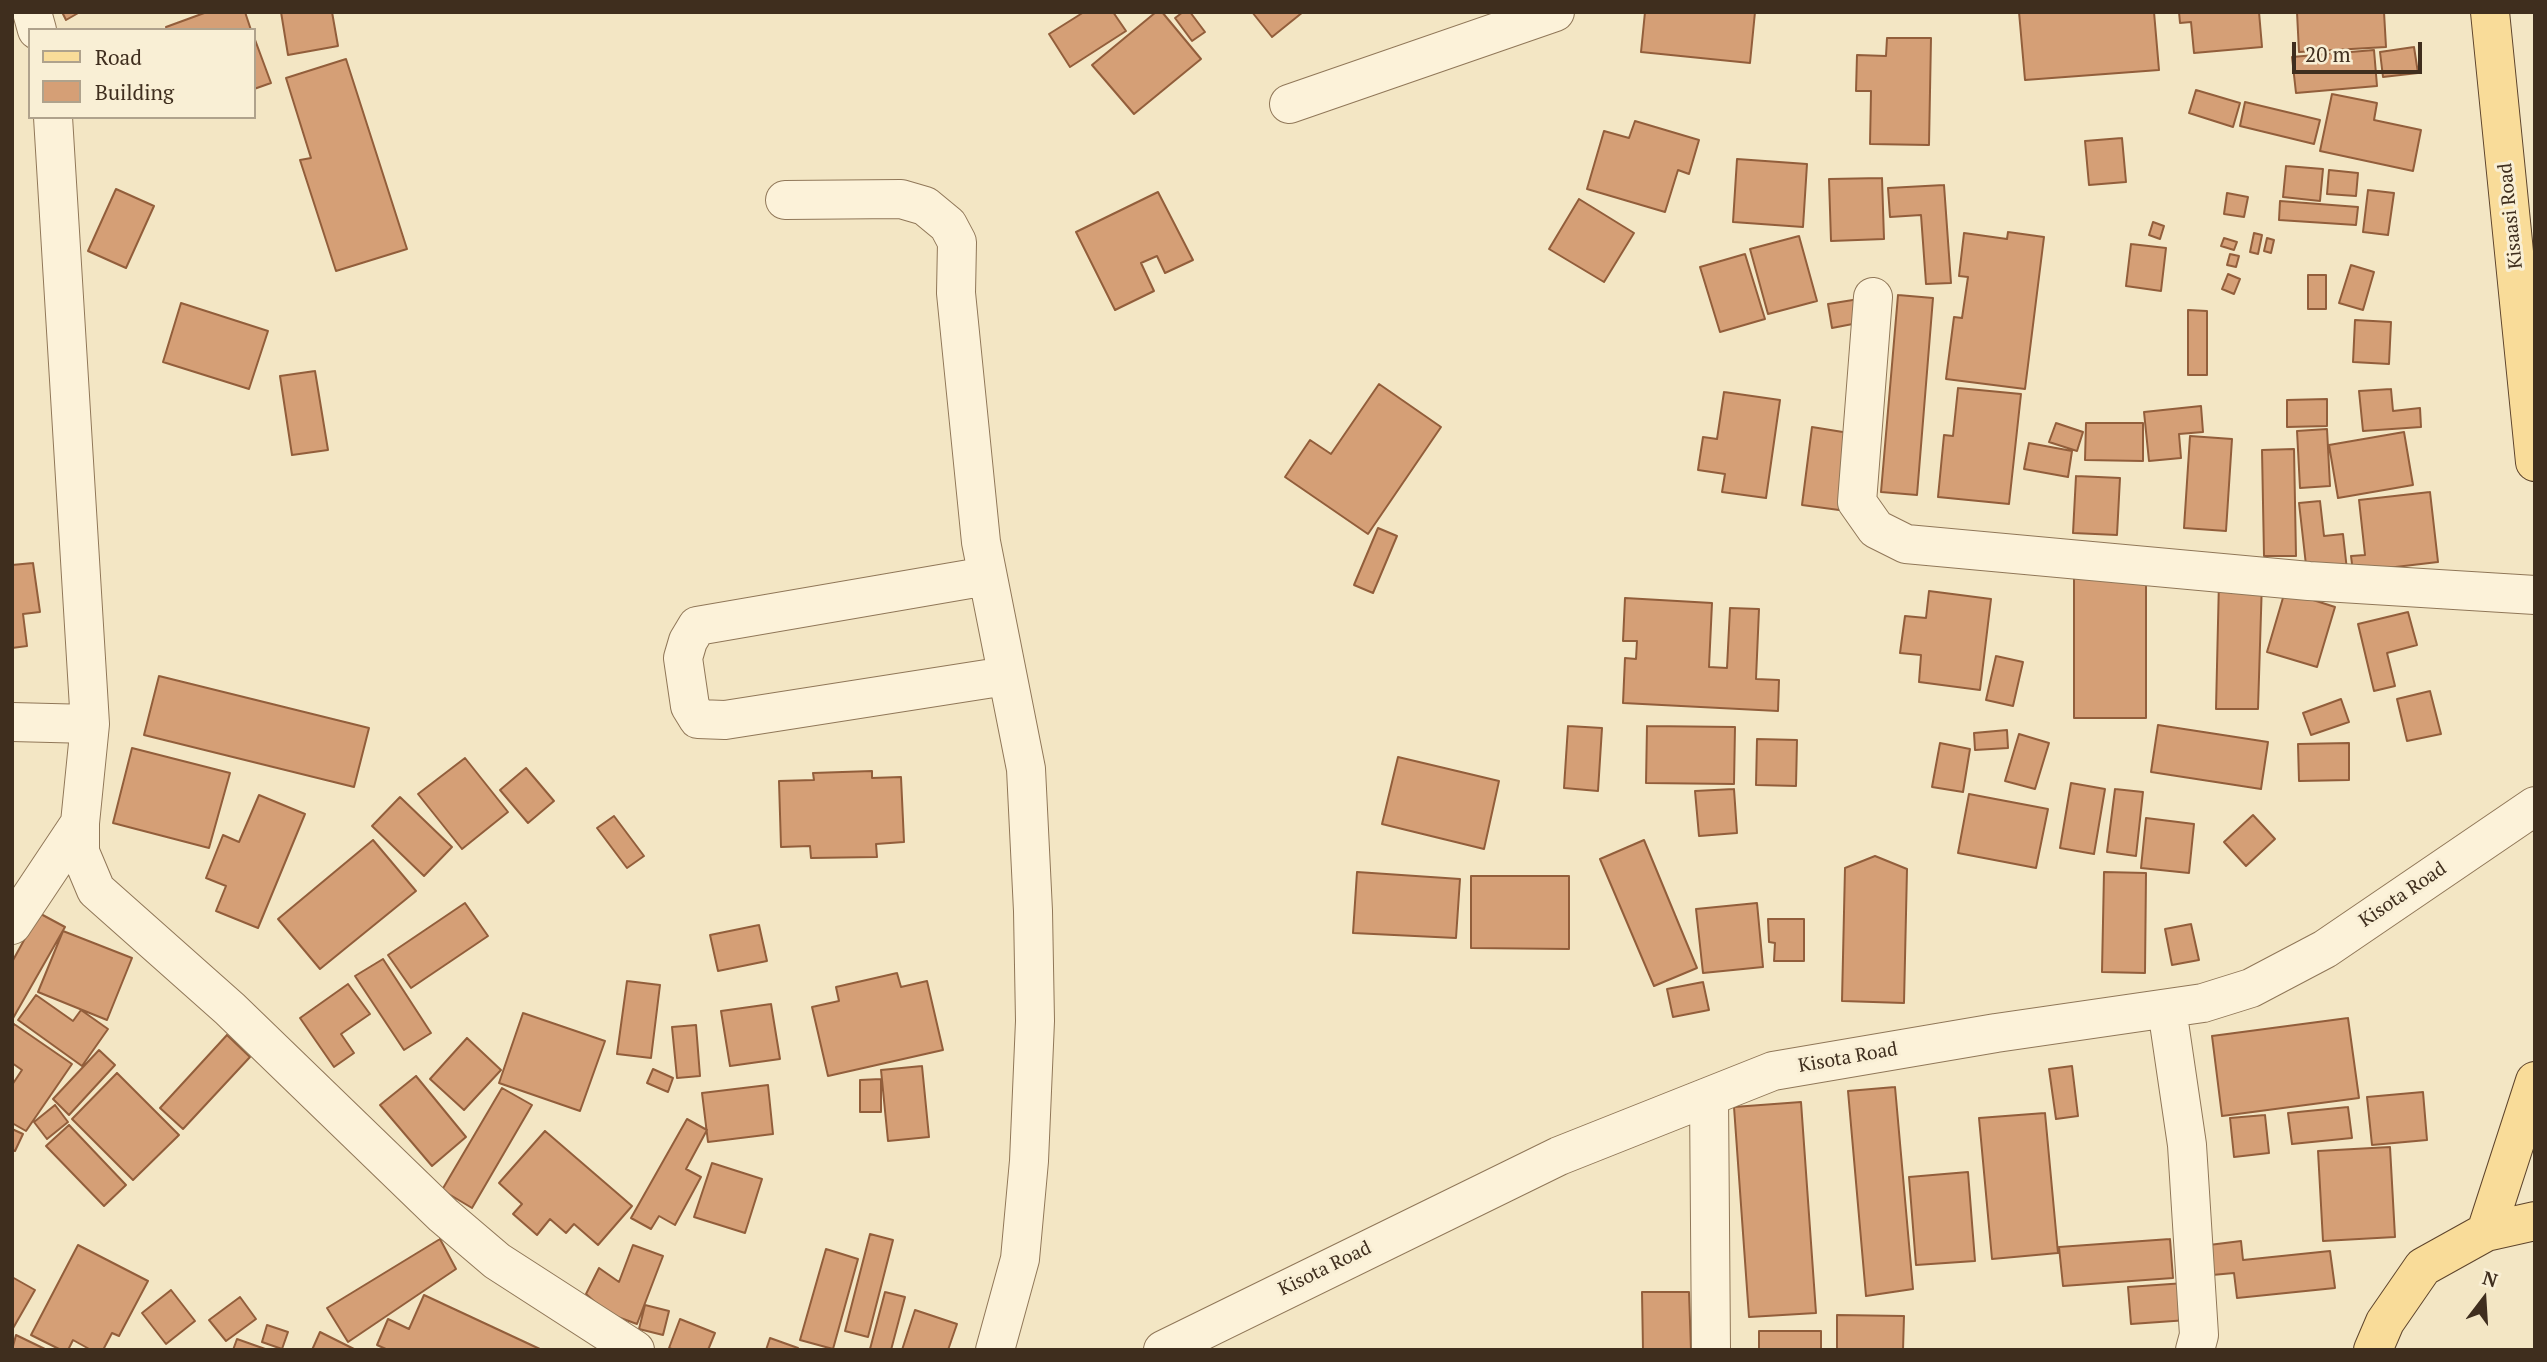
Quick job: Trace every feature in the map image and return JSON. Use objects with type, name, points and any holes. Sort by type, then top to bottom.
[{"type":"main road","name":"Kisaasi Road","points":[[2490,12],[2527,292],[2535,462]]},
{"type":"main road","points":[[2486,1232],[2535,1081]]},
{"type":"main road","points":[[2373,1350],[2385,1322],[2423,1267],[2486,1232],[2535,1221]]},
{"type":"street","points":[[1289,104],[1492,21],[1555,12]]},
{"type":"street","points":[[53,119],[90,724],[80,823],[80,852],[96,890],[230,1009],[443,1215],[496,1261],[635,1350]]},
{"type":"street","points":[[785,200],[901,199],[925,206],[938,216],[948,225],[957,243],[956,293],[981,542],[1026,769],[1033,911],[1035,1021],[1029,1161],[1020,1259],[995,1350]]},
{"type":"street","points":[[1873,297],[1857,502],[1876,529],[1906,544],[2309,581],[2535,595]]},
{"type":"street","points":[[987,576],[698,626],[688,641],[683,658],[690,706],[698,719],[725,720],[1006,676]]},
{"type":"street","points":[[12,722],[90,724]]},
{"type":"street","name":"Kisota Road","points":[[1163,1350],[1559,1156],[1773,1071],[1996,1033],[2203,1003],[2251,988],[2325,949],[2535,806]]},
{"type":"street","points":[[12,925],[80,823]]},
{"type":"street","points":[[2167,1009],[2187,1144],[2199,1335],[2195,1350]]},
{"type":"street","points":[[1709,1097],[1712,1350]]},
{"type":"building","points":[[62,12],[80,12],[66,20]]},
{"type":"building","points":[[207,12],[245,12],[250,28],[166,28]]},
{"type":"building","points":[[281,12],[332,12],[338,46],[288,55]]},
{"type":"building","points":[[1084,12],[1113,12],[1126,31],[1070,67],[1049,34]]},
{"type":"building","points":[[1156,12],[1162,12],[1201,59],[1134,114],[1092,65]]},
{"type":"building","points":[[1183,12],[1190,12],[1205,32],[1192,41],[1175,18]]},
{"type":"building","points":[[1252,12],[1303,12],[1272,37]]},
{"type":"building","points":[[1645,12],[1755,12],[1750,63],[1641,52]]},
{"type":"building","points":[[2019,12],[2154,12],[2159,70],[2025,80]]},
{"type":"building","points":[[2179,12],[2259,12],[2262,47],[2194,53],[2191,22],[2180,23]]},
{"type":"building","points":[[2297,12],[2384,12],[2386,47],[2299,52]]},
{"type":"building","points":[[1887,38],[1931,38],[1929,145],[1870,144],[1871,91],[1856,91],[1857,55],[1886,56]]},
{"type":"building","points":[[256,42],[271,83],[256,88]]},
{"type":"building","points":[[2414,47],[2418,73],[2383,77],[2380,52]]},
{"type":"building","points":[[2374,50],[2377,86],[2296,93],[2292,57]]},
{"type":"building","points":[[346,59],[407,249],[336,271],[300,160],[311,158],[286,78]]},
{"type":"building","points":[[2196,90],[2240,103],[2233,127],[2189,113]]},
{"type":"building","points":[[2332,94],[2377,103],[2374,120],[2421,130],[2413,171],[2320,151]]},
{"type":"building","points":[[2245,102],[2320,120],[2314,144],[2240,126]]},
{"type":"building","points":[[1635,121],[1699,140],[1689,174],[1678,170],[1665,212],[1587,189],[1604,131],[1629,138]]},
{"type":"building","points":[[2122,138],[2126,182],[2089,185],[2085,141]]},
{"type":"building","points":[[1737,159],[1807,164],[1803,227],[1733,222]]},
{"type":"building","points":[[2286,166],[2323,169],[2320,201],[2283,197]]},
{"type":"building","points":[[2329,170],[2358,173],[2356,196],[2327,194]]},
{"type":"building","points":[[1882,178],[1884,239],[1831,241],[1829,179]]},
{"type":"building","points":[[1944,185],[1951,283],[1926,284],[1921,215],[1890,217],[1888,188]]},
{"type":"building","points":[[116,189],[154,206],[126,268],[88,251]]},
{"type":"building","points":[[2368,190],[2394,193],[2388,235],[2363,232]]},
{"type":"building","points":[[1158,192],[1193,260],[1165,273],[1157,256],[1141,263],[1154,291],[1115,310],[1076,232]]},
{"type":"building","points":[[2227,193],[2248,197],[2244,217],[2224,214]]},
{"type":"building","points":[[1579,199],[1634,233],[1604,282],[1549,249]]},
{"type":"building","points":[[2280,201],[2358,207],[2356,225],[2279,220]]},
{"type":"building","points":[[2153,222],[2164,226],[2160,239],[2149,235]]},
{"type":"building","points":[[2008,232],[2044,237],[2025,389],[1946,379],[1954,317],[1962,318],[1968,277],[1959,276],[1964,233],[2007,239]]},
{"type":"building","points":[[2254,233],[2262,235],[2258,254],[2250,252]]},
{"type":"building","points":[[1799,236],[1817,301],[1768,314],[1750,249]]},
{"type":"building","points":[[2224,238],[2237,242],[2234,250],[2221,246]]},
{"type":"building","points":[[2267,238],[2274,240],[2271,253],[2264,251]]},
{"type":"building","points":[[2131,244],[2166,248],[2161,291],[2126,286]]},
{"type":"building","points":[[1745,254],[1765,319],[1720,332],[1700,267]]},
{"type":"building","points":[[2230,254],[2239,256],[2236,267],[2227,265]]},
{"type":"building","points":[[2351,265],[2374,272],[2363,310],[2339,303]]},
{"type":"building","points":[[2228,274],[2240,279],[2234,294],[2222,289]]},
{"type":"building","points":[[2308,275],[2326,275],[2326,309],[2308,309]]},
{"type":"building","points":[[1898,295],[1933,298],[1917,495],[1881,492]]},
{"type":"building","points":[[1859,299],[1863,322],[1832,328],[1828,304]]},
{"type":"building","points":[[181,303],[268,331],[249,389],[163,362]]},
{"type":"building","points":[[2188,310],[2207,311],[2207,375],[2188,375]]},
{"type":"building","points":[[2355,320],[2391,322],[2389,364],[2353,362]]},
{"type":"building","points":[[315,371],[328,450],[292,455],[280,376]]},
{"type":"building","points":[[1379,384],[1441,427],[1368,534],[1285,477],[1310,440],[1331,454]]},
{"type":"building","points":[[1958,388],[2021,394],[2009,504],[1938,497],[1944,435],[1953,436]]},
{"type":"building","points":[[2391,389],[2393,411],[2420,408],[2421,427],[2363,431],[2359,391]]},
{"type":"building","points":[[1724,392],[1780,400],[1766,498],[1722,492],[1725,474],[1698,470],[1703,437],[1717,439]]},
{"type":"building","points":[[2327,399],[2327,426],[2287,427],[2287,400]]},
{"type":"building","points":[[2201,406],[2203,432],[2179,434],[2181,458],[2149,461],[2144,412]]},
{"type":"building","points":[[2056,423],[2083,432],[2077,451],[2049,442]]},
{"type":"building","points":[[2086,423],[2143,423],[2143,461],[2085,460]]},
{"type":"building","points":[[1812,427],[1849,433],[1839,510],[1802,505]]},
{"type":"building","points":[[2327,429],[2330,486],[2300,488],[2297,431]]},
{"type":"building","points":[[2404,432],[2413,485],[2338,498],[2329,445]]},
{"type":"building","points":[[2190,436],[2232,439],[2226,531],[2184,528]]},
{"type":"building","points":[[2029,443],[2072,451],[2068,477],[2024,469]]},
{"type":"building","points":[[2294,449],[2296,556],[2264,556],[2262,450]]},
{"type":"building","points":[[2076,476],[2120,478],[2117,535],[2073,533]]},
{"type":"building","points":[[2430,492],[2438,562],[2353,572],[2351,556],[2365,555],[2359,500]]},
{"type":"building","points":[[2320,501],[2324,536],[2343,534],[2347,570],[2307,574],[2299,503]]},
{"type":"building","points":[[1378,528],[1397,536],[1373,593],[1354,585]]},
{"type":"building","points":[[33,563],[40,612],[23,614],[27,646],[12,648],[12,565]]},
{"type":"building","points":[[2074,576],[2146,576],[2146,718],[2074,718]]},
{"type":"building","points":[[2219,580],[2262,581],[2258,709],[2216,709]]},
{"type":"building","points":[[1929,591],[1991,599],[1980,690],[1919,682],[1921,655],[1900,653],[1905,616],[1926,618]]},
{"type":"building","points":[[2285,591],[2335,607],[2317,667],[2267,652]]},
{"type":"building","points":[[1625,598],[1712,603],[1709,667],[1727,668],[1730,608],[1759,609],[1756,679],[1779,680],[1778,711],[1623,703],[1625,658],[1636,659],[1637,641],[1623,641]]},
{"type":"building","points":[[2408,612],[2417,645],[2387,653],[2395,686],[2374,691],[2358,624]]},
{"type":"building","points":[[1996,656],[2023,662],[2013,706],[1986,700]]},
{"type":"building","points":[[159,676],[369,728],[354,787],[144,735]]},
{"type":"building","points":[[2430,691],[2441,734],[2407,741],[2397,699]]},
{"type":"building","points":[[2341,699],[2349,722],[2311,735],[2303,713]]},
{"type":"building","points":[[2158,725],[2268,742],[2261,789],[2151,772]]},
{"type":"building","points":[[1568,726],[1602,728],[1598,791],[1564,788]]},
{"type":"building","points":[[1647,726],[1735,727],[1734,784],[1646,783]]},
{"type":"building","points":[[2007,730],[2008,748],[1975,750],[1974,733]]},
{"type":"building","points":[[2019,734],[2049,743],[2035,789],[2005,781]]},
{"type":"building","points":[[1757,739],[1797,740],[1796,786],[1756,785]]},
{"type":"building","points":[[1940,743],[1970,749],[1963,792],[1932,787]]},
{"type":"building","points":[[2349,743],[2349,780],[2299,781],[2298,744]]},
{"type":"building","points":[[132,748],[230,773],[209,848],[113,823]]},
{"type":"building","points":[[1398,757],[1499,781],[1484,849],[1382,824]]},
{"type":"building","points":[[465,758],[508,812],[462,849],[418,794]]},
{"type":"building","points":[[526,768],[554,801],[528,823],[500,790]]},
{"type":"building","points":[[872,771],[872,778],[901,777],[904,842],[876,844],[877,857],[811,858],[810,846],[781,847],[779,781],[814,780],[813,773]]},
{"type":"building","points":[[2071,783],[2105,789],[2094,854],[2060,848]]},
{"type":"building","points":[[1734,789],[1737,833],[1699,836],[1695,791]]},
{"type":"building","points":[[2115,789],[2143,792],[2136,856],[2107,852]]},
{"type":"building","points":[[1969,794],[2048,809],[2036,868],[1958,853]]},
{"type":"building","points":[[259,795],[305,814],[258,928],[216,911],[226,886],[206,878],[223,835],[239,842]]},
{"type":"building","points":[[400,797],[452,847],[424,876],[372,826]]},
{"type":"building","points":[[2253,815],[2275,839],[2246,866],[2224,842]]},
{"type":"building","points":[[614,816],[644,856],[627,868],[597,828]]},
{"type":"building","points":[[2146,818],[2194,824],[2189,873],[2141,868]]},
{"type":"building","points":[[373,840],[416,891],[320,969],[278,919]]},
{"type":"building","points":[[1644,840],[1697,968],[1654,986],[1600,859]]},
{"type":"building","points":[[1875,856],[1907,869],[1904,1003],[1842,1001],[1845,868]]},
{"type":"building","points":[[1357,872],[1460,879],[1456,938],[1353,933]]},
{"type":"building","points":[[2104,872],[2146,873],[2145,973],[2102,972]]},
{"type":"building","points":[[1471,876],[1569,876],[1569,949],[1471,948]]},
{"type":"building","points":[[465,903],[488,936],[411,988],[388,955]]},
{"type":"building","points":[[1757,903],[1763,967],[1703,973],[1696,909]]},
{"type":"building","points":[[39,913],[65,927],[12,1020],[12,962]]},
{"type":"building","points":[[1768,919],[1804,919],[1804,961],[1774,961],[1775,943],[1769,942]]},
{"type":"building","points":[[2191,924],[2199,960],[2172,965],[2165,929]]},
{"type":"building","points":[[759,925],[767,961],[718,971],[710,935]]},
{"type":"building","points":[[63,931],[132,958],[107,1020],[38,992]]},
{"type":"building","points":[[383,959],[431,1033],[404,1050],[355,976]]},
{"type":"building","points":[[897,973],[901,987],[927,981],[943,1050],[828,1076],[812,1007],[839,1001],[836,987]]},
{"type":"building","points":[[627,981],[660,985],[651,1058],[617,1054]]},
{"type":"building","points":[[1703,982],[1709,1010],[1673,1017],[1667,989]]},
{"type":"building","points":[[348,984],[370,1014],[341,1034],[354,1053],[334,1067],[300,1018]]},
{"type":"building","points":[[36,995],[73,1021],[81,1010],[108,1029],[82,1066],[18,1020]]},
{"type":"building","points":[[771,1004],[780,1059],[730,1066],[721,1011]]},
{"type":"building","points":[[523,1013],[605,1041],[580,1111],[499,1083]]},
{"type":"building","points":[[2348,1018],[2359,1098],[2222,1116],[2212,1036]]},
{"type":"building","points":[[14,1024],[72,1064],[26,1131],[12,1123],[12,1085],[22,1070],[12,1063]]},
{"type":"building","points":[[696,1025],[700,1076],[677,1078],[672,1027]]},
{"type":"building","points":[[227,1035],[250,1057],[183,1129],[160,1108]]},
{"type":"building","points":[[467,1038],[501,1070],[464,1110],[430,1079]]},
{"type":"building","points":[[99,1050],[115,1065],[69,1115],[53,1099]]},
{"type":"building","points":[[922,1066],[929,1137],[888,1141],[881,1070]]},
{"type":"building","points":[[2072,1066],[2078,1116],[2056,1119],[2049,1069]]},
{"type":"building","points":[[653,1069],[673,1078],[668,1092],[647,1083]]},
{"type":"building","points":[[117,1073],[179,1135],[133,1180],[72,1119]]},
{"type":"building","points":[[416,1076],[466,1137],[432,1166],[380,1105]]},
{"type":"building","points":[[881,1079],[881,1112],[860,1112],[860,1080]]},
{"type":"building","points":[[768,1085],[773,1134],[708,1142],[702,1093]]},
{"type":"building","points":[[1895,1087],[1913,1289],[1866,1296],[1848,1091]]},
{"type":"building","points":[[502,1088],[532,1105],[472,1208],[442,1190]]},
{"type":"building","points":[[2423,1092],[2427,1140],[2372,1145],[2367,1097]]},
{"type":"building","points":[[1801,1102],[1816,1313],[1749,1317],[1734,1107]]},
{"type":"building","points":[[55,1105],[68,1122],[47,1139],[34,1122]]},
{"type":"building","points":[[2348,1107],[2352,1138],[2292,1144],[2288,1113]]},
{"type":"building","points":[[2045,1113],[2058,1253],[1992,1259],[1979,1118]]},
{"type":"building","points":[[2265,1115],[2269,1153],[2234,1157],[2230,1118]]},
{"type":"building","points":[[687,1119],[707,1130],[686,1169],[701,1177],[675,1225],[659,1216],[651,1229],[631,1218]]},
{"type":"building","points":[[69,1125],[126,1185],[104,1206],[46,1146]]},
{"type":"building","points":[[12,1129],[23,1134],[15,1151],[12,1150]]},
{"type":"building","points":[[545,1131],[632,1206],[598,1245],[574,1224],[566,1233],[550,1219],[537,1235],[513,1214],[522,1204],[499,1183]]},
{"type":"building","points":[[2390,1147],[2395,1237],[2323,1241],[2318,1151]]},
{"type":"building","points":[[712,1163],[762,1179],[745,1233],[694,1217]]},
{"type":"building","points":[[1968,1172],[1975,1261],[1916,1265],[1909,1177]]},
{"type":"building","points":[[870,1234],[893,1240],[868,1337],[845,1331]]},
{"type":"building","points":[[440,1239],[456,1269],[348,1342],[327,1308]]},
{"type":"building","points":[[2170,1239],[2173,1278],[2063,1286],[2059,1247]]},
{"type":"building","points":[[2241,1241],[2243,1260],[2330,1251],[2335,1288],[2237,1298],[2234,1273],[2212,1275],[2209,1245]]},
{"type":"building","points":[[78,1245],[148,1281],[119,1336],[112,1333],[103,1350],[91,1350],[73,1340],[68,1350],[61,1350],[31,1335]]},
{"type":"building","points":[[633,1245],[663,1256],[637,1324],[607,1313],[586,1294],[599,1268],[619,1282]]},
{"type":"building","points":[[826,1249],[858,1259],[833,1349],[800,1340]]},
{"type":"building","points":[[12,1277],[35,1290],[12,1330]]},
{"type":"building","points":[[2185,1283],[2188,1320],[2131,1324],[2128,1287]]},
{"type":"building","points":[[171,1290],[195,1321],[166,1344],[142,1313]]},
{"type":"building","points":[[885,1292],[905,1297],[891,1350],[873,1350],[870,1349]]},
{"type":"building","points":[[1642,1292],[1689,1292],[1691,1350],[1643,1350]]},
{"type":"building","points":[[424,1295],[542,1350],[388,1350],[377,1345],[388,1319],[409,1329]]},
{"type":"building","points":[[240,1297],[256,1319],[226,1341],[209,1320]]},
{"type":"building","points":[[645,1305],[669,1311],[663,1335],[639,1329]]},
{"type":"building","points":[[915,1310],[957,1324],[948,1350],[902,1350]]},
{"type":"building","points":[[1837,1315],[1904,1316],[1903,1350],[1837,1350]]},
{"type":"building","points":[[680,1319],[715,1333],[708,1350],[669,1348]]},
{"type":"building","points":[[267,1325],[288,1332],[282,1349],[262,1342]]},
{"type":"building","points":[[1759,1331],[1821,1331],[1821,1350],[1759,1350]]},
{"type":"building","points":[[320,1332],[356,1350],[312,1350]]},
{"type":"building","points":[[16,1335],[47,1350],[12,1350]]},
{"type":"building","points":[[770,1338],[798,1348],[766,1350]]},
{"type":"building","points":[[237,1339],[268,1350],[233,1350]]}]
